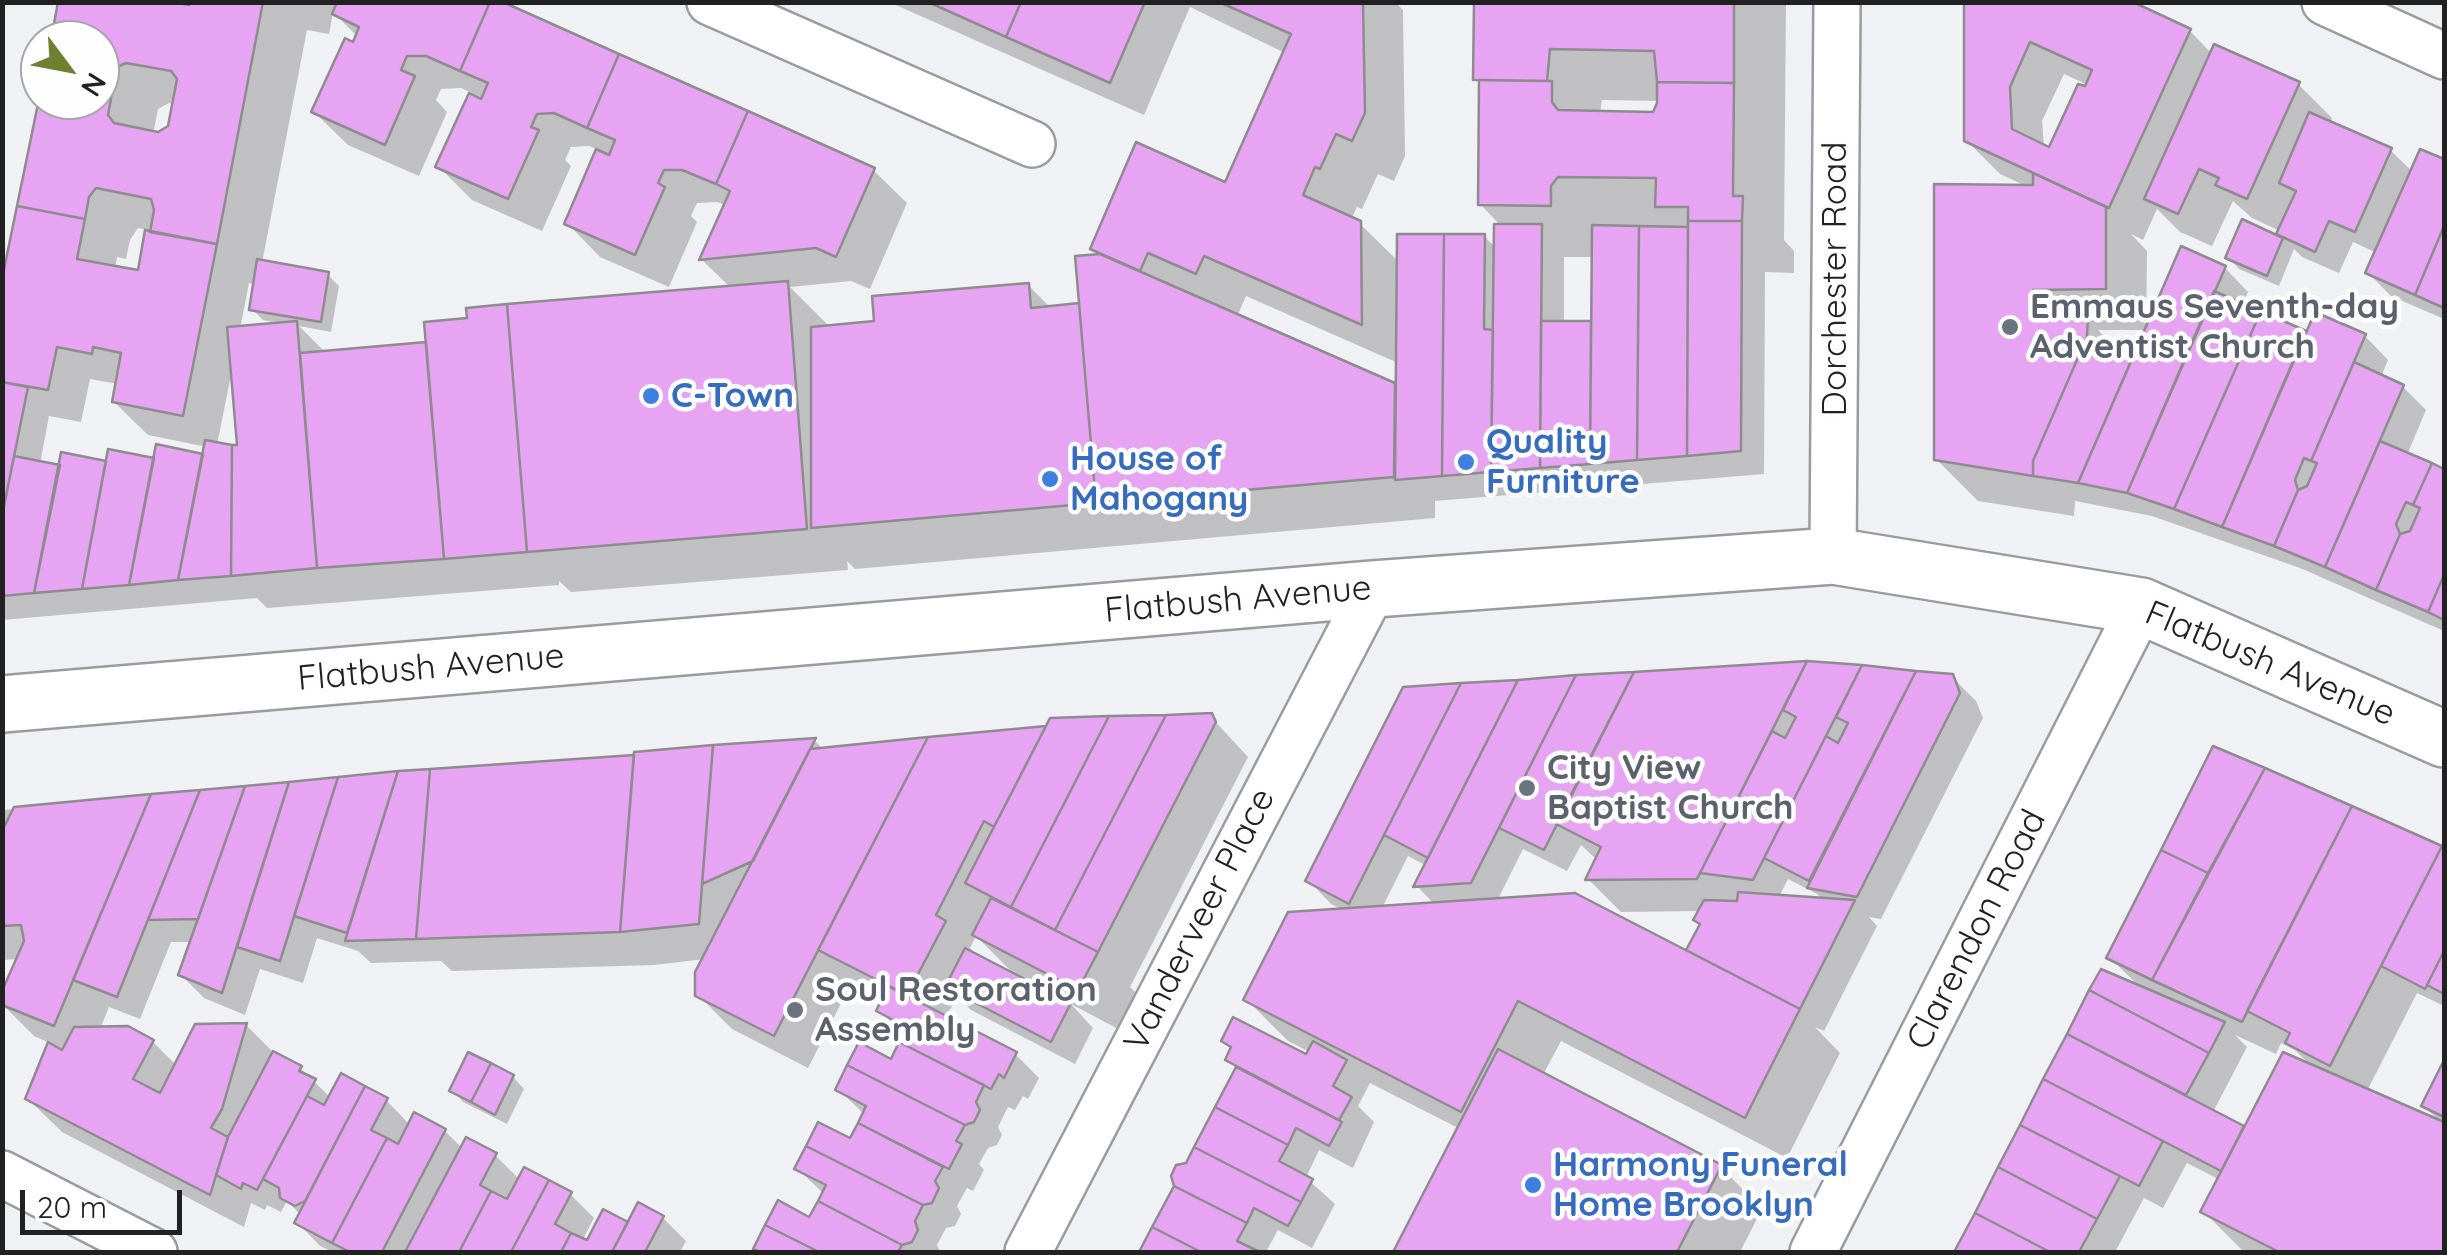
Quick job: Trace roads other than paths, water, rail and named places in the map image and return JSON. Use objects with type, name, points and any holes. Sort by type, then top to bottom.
[{"type":"main road","name":"Flatbush Avenue","points":[[2,704],[1373,589],[1833,556],[2141,606],[2444,739]]},
{"type":"street","points":[[710,2],[1032,144]]},
{"type":"street","name":"Dorchester Road","points":[[1833,556],[1837,2]]},
{"type":"street","points":[[2325,2],[2444,56]]},
{"type":"street","name":"Vanderveer Place","points":[[1028,1252],[1373,589]]},
{"type":"street","name":"Clarendon Road","points":[[1812,1252],[2141,606]]},
{"type":"street","points":[[2,1174],[154,1252]]},
{"type":"place","name":"Emmaus Seventh-day Adventist Church","points":[[2010,327]]},
{"type":"place","name":"C-Town","points":[[651,396]]},
{"type":"place","name":"Quality Furniture","points":[[1466,462]]},
{"type":"place","name":"House of Mahogany","points":[[1050,479]]},
{"type":"place","name":"City View Baptist Church","points":[[1527,788]]},
{"type":"place","name":"Soul Restoration Assembly","points":[[795,1010]]},
{"type":"place","name":"Harmony Funeral Home Brooklyn","points":[[1533,1185]]}]
